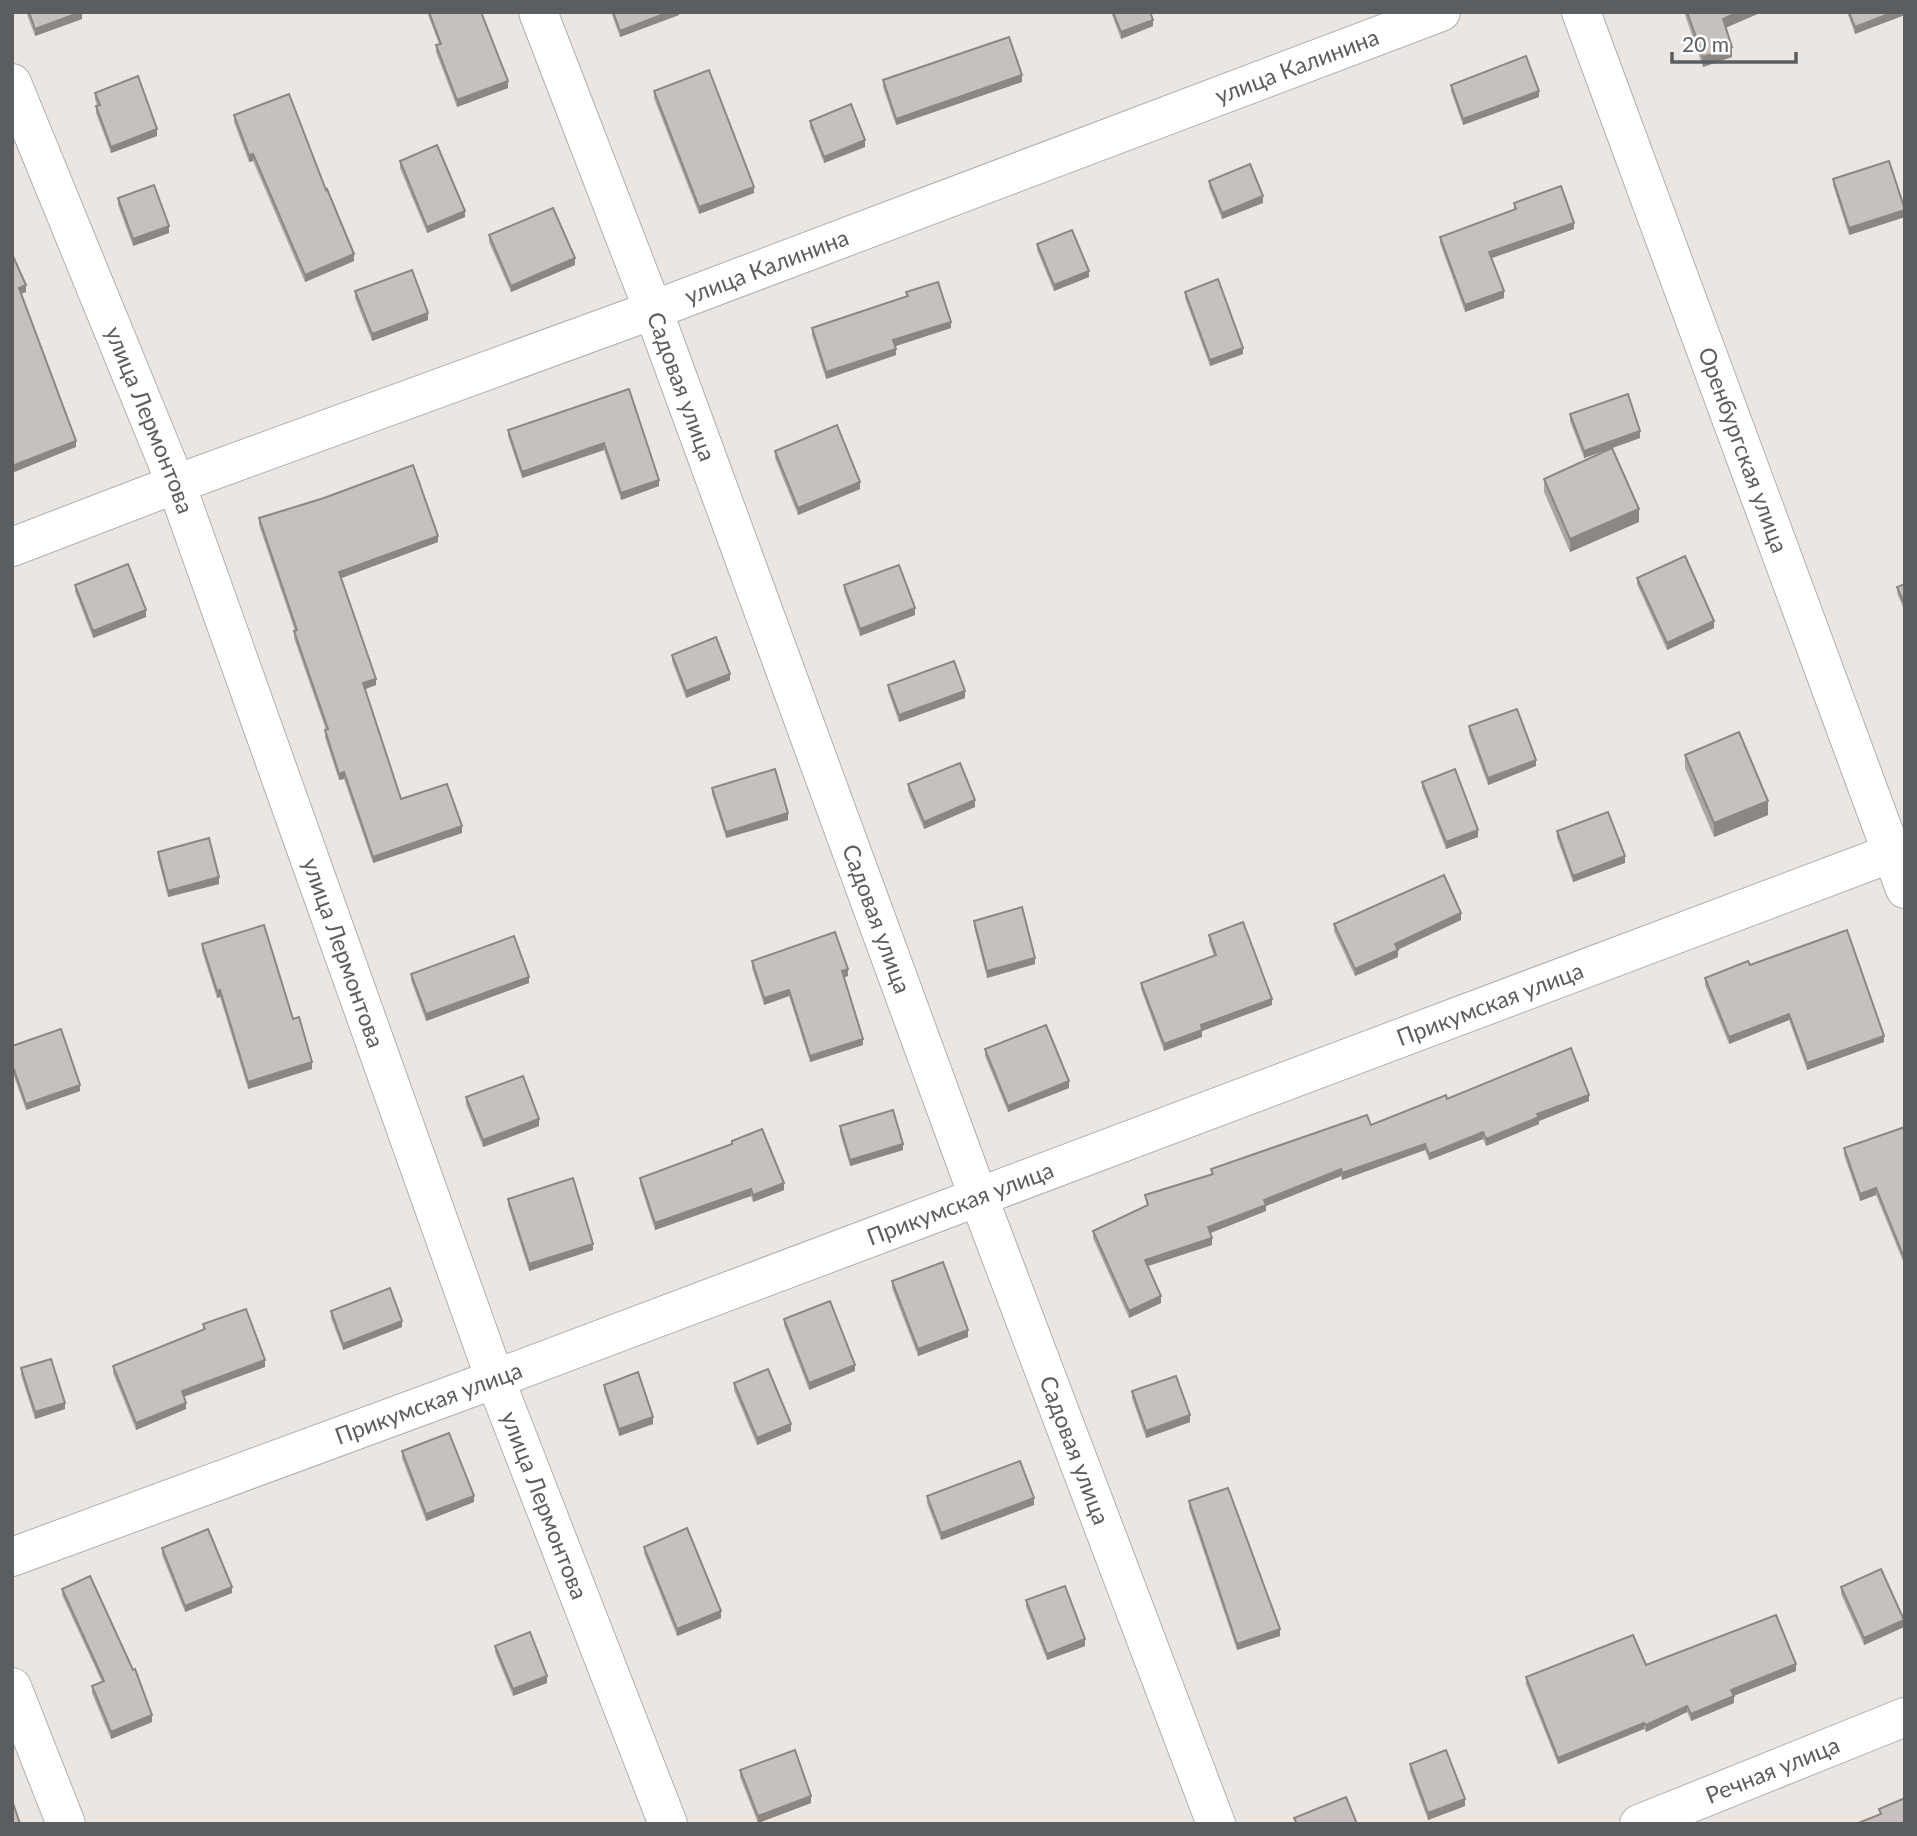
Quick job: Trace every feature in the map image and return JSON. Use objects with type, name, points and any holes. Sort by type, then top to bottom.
[{"type":"street","name":"Садовая улица","points":[[538,12],[653,310],[978,1196],[1216,1824]]},
{"type":"street","name":"улица Калинина","points":[[12,547],[176,484],[653,310],[1441,12]]},
{"type":"street","name":"Оренбургская улица","points":[[1581,12],[1898,851],[1905,889]]},
{"type":"street","name":"улица Лермонтова","points":[[12,83],[176,484],[495,1379],[668,1824]]},
{"type":"street","name":"Прикумская улица","points":[[12,1557],[495,1379],[1898,851]]},
{"type":"street","points":[[12,1687],[66,1824]]},
{"type":"street","name":"Речная улица","points":[[1640,1824],[1905,1717]]},
{"type":"building","points":[[29,12],[81,12],[35,29]]},
{"type":"building","points":[[429,12],[481,12],[508,81],[457,100],[436,45],[441,44]]},
{"type":"building","points":[[613,12],[669,12],[620,31]]},
{"type":"building","points":[[1113,12],[1150,12],[1153,20],[1121,32]]},
{"type":"building","points":[[1687,12],[1738,12],[1723,19],[1732,47],[1703,57]]},
{"type":"building","points":[[1849,12],[1894,12],[1855,27]]},
{"type":"building","points":[[1009,37],[1022,75],[896,119],[883,80]]},
{"type":"building","points":[[1526,56],[1539,91],[1463,119],[1451,85]]},
{"type":"building","points":[[709,70],[754,187],[699,207],[654,91]]},
{"type":"building","points":[[138,76],[157,129],[111,147],[96,106],[100,105],[95,93]]},
{"type":"building","points":[[289,94],[354,254],[305,275],[253,154],[249,155],[234,115]]},
{"type":"building","points":[[851,104],[865,140],[824,157],[810,121]]},
{"type":"building","points":[[437,145],[465,211],[427,227],[400,161]]},
{"type":"building","points":[[1889,161],[1905,210],[1849,228],[1833,179]]},
{"type":"building","points":[[1250,164],[1263,196],[1222,213],[1209,181]]},
{"type":"building","points":[[154,185],[169,226],[133,239],[118,198]]},
{"type":"building","points":[[1561,186],[1574,223],[1489,252],[1504,291],[1465,305],[1440,237],[1516,209],[1514,203]]},
{"type":"building","points":[[553,208],[575,258],[511,286],[489,235]]},
{"type":"building","points":[[1072,230],[1089,271],[1054,285],[1037,244]]},
{"type":"building","points":[[12,254],[26,285],[19,288],[76,441],[12,466]]},
{"type":"building","points":[[412,270],[428,313],[372,334],[355,291]]},
{"type":"building","points":[[1218,279],[1243,348],[1210,360],[1185,292]]},
{"type":"building","points":[[938,282],[951,322],[893,340],[896,349],[826,372],[812,328],[908,296],[906,292]]},
{"type":"building","points":[[629,389],[659,480],[621,493],[604,443],[522,472],[508,430]]},
{"type":"building","points":[[1628,394],[1640,431],[1584,451],[1570,414]]},
{"type":"building","points":[[837,425],[860,482],[798,508],[775,451]]},
{"type":"building","points":[[1612,448],[1639,509],[1570,539],[1544,479]]},
{"type":"building","points":[[413,465],[438,536],[339,572],[376,679],[363,683],[401,799],[447,784],[462,826],[373,857],[344,772],[339,774],[325,730],[328,729],[259,518],[324,498]]},
{"type":"building","points":[[1685,556],[1714,621],[1667,643],[1637,578]]},
{"type":"building","points":[[128,564],[146,610],[93,631],[75,585]]},
{"type":"building","points":[[899,565],[915,608],[860,629],[844,585]]},
{"type":"building","points":[[1905,584],[1905,605],[1897,587]]},
{"type":"building","points":[[716,637],[730,674],[686,691],[672,655]]},
{"type":"building","points":[[954,661],[965,691],[899,715],[888,685]]},
{"type":"building","points":[[1517,709],[1536,760],[1488,778],[1469,726]]},
{"type":"building","points":[[1739,732],[1768,801],[1714,823],[1685,755]]},
{"type":"building","points":[[960,763],[975,800],[924,822],[908,784]]},
{"type":"building","points":[[775,769],[788,813],[726,832],[712,788]]},
{"type":"building","points":[[1455,769],[1478,830],[1446,842],[1422,782]]},
{"type":"building","points":[[1608,812],[1625,856],[1573,876],[1557,831]]},
{"type":"building","points":[[209,838],[219,877],[168,891],[158,852]]},
{"type":"building","points":[[1444,875],[1461,913],[1395,944],[1398,950],[1355,969],[1334,924]]},
{"type":"building","points":[[1022,907],[1035,958],[987,971],[974,921]]},
{"type":"building","points":[[1243,922],[1272,999],[1201,1025],[1202,1030],[1164,1044],[1141,983],[1216,955],[1209,935]]},
{"type":"building","points":[[264,925],[293,1019],[299,1017],[312,1062],[248,1082],[220,990],[217,991],[202,944]]},
{"type":"building","points":[[1847,930],[1884,1036],[1807,1063],[1789,1014],[1729,1037],[1705,978],[1748,961],[1750,965]]},
{"type":"building","points":[[835,932],[848,969],[842,971],[863,1039],[810,1056],[789,990],[764,998],[752,961]]},
{"type":"building","points":[[514,936],[529,977],[426,1014],[411,974]]},
{"type":"building","points":[[1046,1025],[1069,1081],[1008,1106],[985,1049]]},
{"type":"building","points":[[61,1029],[80,1085],[26,1104],[12,1064],[12,1046]]},
{"type":"building","points":[[1571,1048],[1589,1095],[1537,1114],[1539,1117],[1486,1139],[1483,1132],[1429,1154],[1425,1144],[1342,1173],[1341,1169],[1264,1200],[1266,1205],[1208,1227],[1212,1238],[1145,1260],[1161,1296],[1129,1311],[1093,1231],[1148,1205],[1145,1195],[1213,1174],[1211,1169],[1367,1115],[1371,1125],[1446,1095],[1447,1099]]},
{"type":"building","points":[[523,1076],[539,1119],[483,1140],[466,1097]]},
{"type":"building","points":[[893,1110],[903,1144],[850,1160],[840,1126]]},
{"type":"building","points":[[1905,1127],[1905,1260],[1876,1188],[1860,1194],[1844,1148]]},
{"type":"building","points":[[762,1129],[784,1183],[753,1195],[751,1189],[655,1223],[640,1178],[732,1144],[732,1141]]},
{"type":"building","points":[[573,1178],[593,1244],[529,1264],[508,1199]]},
{"type":"building","points":[[943,1262],[968,1330],[918,1349],[892,1281]]},
{"type":"building","points":[[390,1288],[402,1321],[343,1344],[331,1311]]},
{"type":"building","points":[[830,1301],[855,1365],[809,1383],[784,1319]]},
{"type":"building","points":[[246,1309],[265,1360],[182,1391],[186,1403],[136,1423],[113,1366],[205,1329],[203,1324]]},
{"type":"building","points":[[51,1359],[65,1403],[35,1412],[21,1368]]},
{"type":"building","points":[[768,1369],[791,1424],[757,1438],[734,1383]]},
{"type":"building","points":[[638,1372],[653,1417],[619,1429],[604,1385]]},
{"type":"building","points":[[1176,1376],[1190,1415],[1146,1431],[1132,1391]]},
{"type":"building","points":[[449,1433],[474,1496],[426,1514],[402,1451]]},
{"type":"building","points":[[1020,1461],[1034,1498],[941,1533],[927,1496]]},
{"type":"building","points":[[1228,1488],[1280,1629],[1237,1644],[1189,1501]]},
{"type":"building","points":[[687,1528],[721,1611],[677,1629],[644,1547]]},
{"type":"building","points":[[208,1529],[232,1587],[185,1606],[162,1548]]},
{"type":"building","points":[[1881,1569],[1904,1620],[1864,1638],[1841,1587]]},
{"type":"building","points":[[90,1576],[133,1670],[135,1669],[152,1715],[111,1732],[92,1686],[104,1681],[62,1589]]},
{"type":"building","points":[[1065,1586],[1085,1639],[1047,1654],[1026,1600]]},
{"type":"building","points":[[1776,1615],[1796,1664],[1731,1690],[1734,1696],[1691,1714],[1687,1706],[1646,1725],[1644,1723],[1558,1758],[1526,1677],[1633,1635],[1646,1665]]},
{"type":"building","points":[[530,1632],[547,1676],[513,1689],[495,1646]]},
{"type":"building","points":[[795,1750],[811,1796],[758,1816],[740,1770]]},
{"type":"building","points":[[1446,1750],[1465,1799],[1428,1813],[1410,1764]]},
{"type":"building","points":[[1346,1797],[1357,1824],[1297,1824],[1294,1818]]},
{"type":"building","points":[[1905,1798],[1905,1824],[1856,1824],[1881,1814],[1879,1809]]},
{"type":"building","points":[[12,1800],[20,1824],[12,1824]]}]
